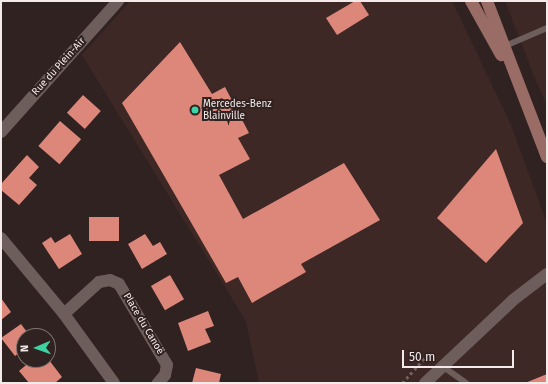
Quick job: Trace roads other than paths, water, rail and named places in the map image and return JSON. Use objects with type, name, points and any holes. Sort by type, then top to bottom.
[{"type":"street","name":"Rue du Plein-Air","points":[[1,132],[118,1]]},
{"type":"street","points":[[471,1],[501,48]]},
{"type":"street","points":[[488,1],[501,48],[547,157]]},
{"type":"street","points":[[1,238],[64,314],[114,383]]},
{"type":"street","points":[[425,383],[512,300],[547,274]]},
{"type":"street","name":"Place du Canoë","points":[[64,314],[99,282],[110,280],[119,284],[167,365],[165,375],[158,383]]},
{"type":"lane","points":[[501,48],[547,28]]},
{"type":"lane","points":[[442,366],[466,383]]},
{"type":"place","name":"Mercedes-Benz Blainville","points":[[195,110]]}]
